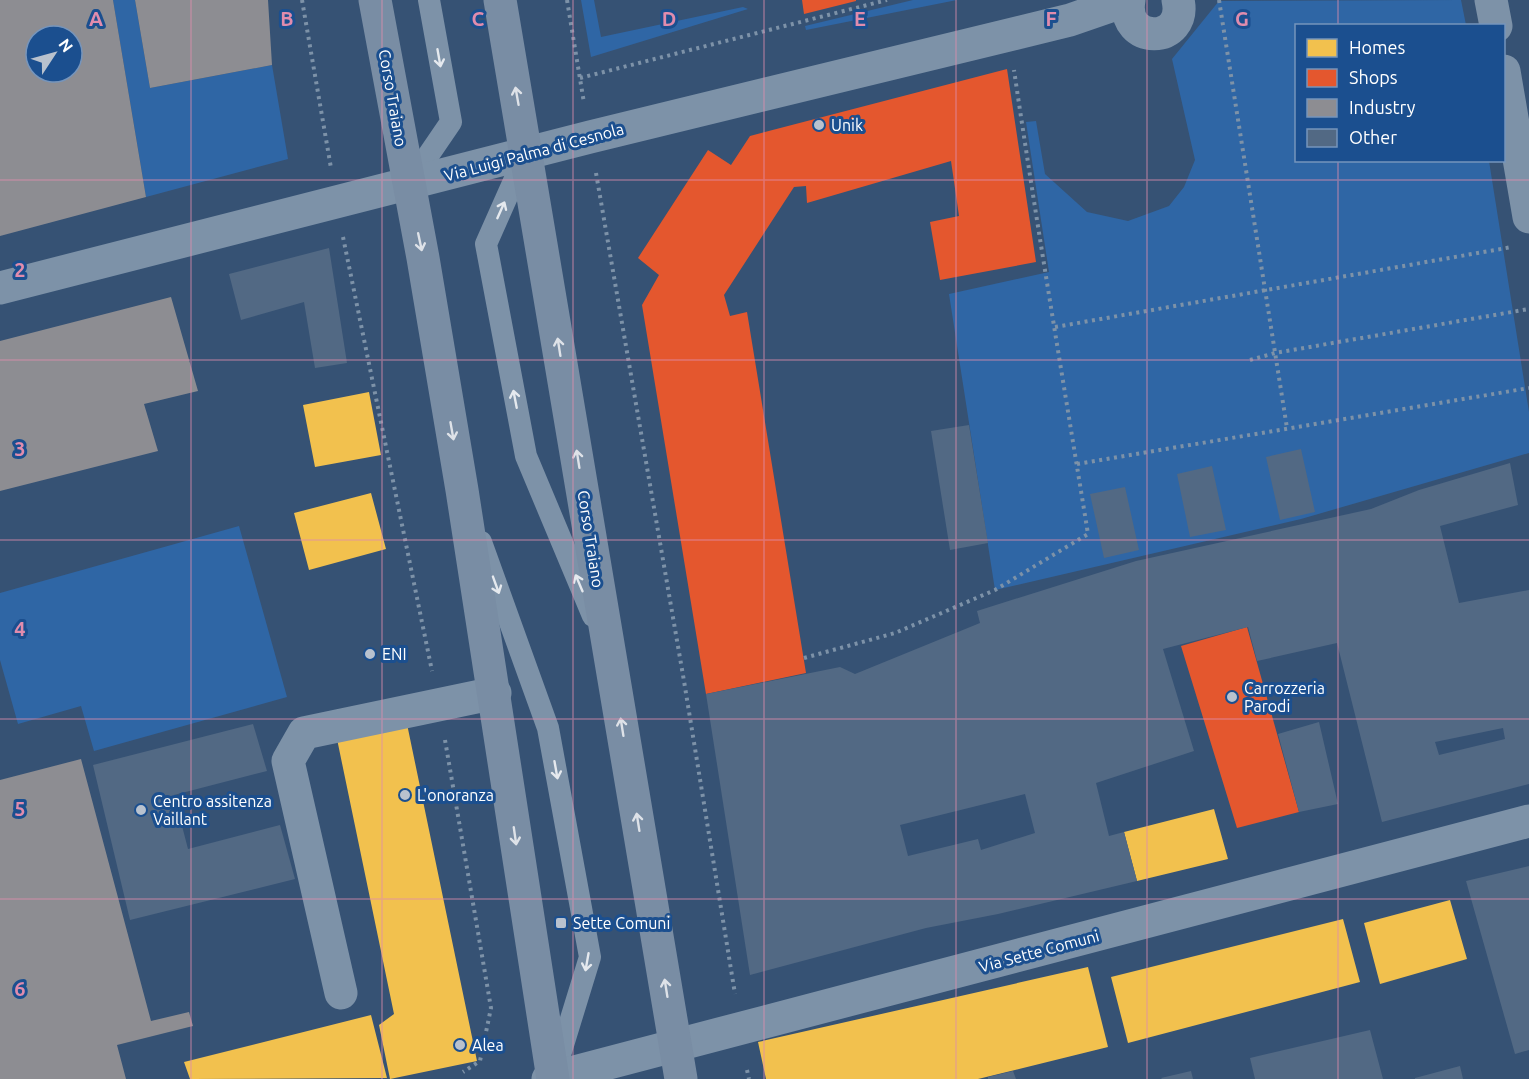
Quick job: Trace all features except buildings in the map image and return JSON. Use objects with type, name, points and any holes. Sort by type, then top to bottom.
[{"type":"main road","name":"Corso Traiano","points":[[375,0],[423,258],[462,490],[495,693],[551,1079]]},
{"type":"main road","name":"Corso Traiano","points":[[500,0],[681,1079]]},
{"type":"street","points":[[1491,0],[1496,24]]},
{"type":"street","name":"Via Luigi Palma di Cesnola","points":[[0,288],[526,154],[1070,20],[1118,23],[1130,7],[1142,31],[1160,34],[1175,24],[1185,3]]},
{"type":"street","points":[[1505,86],[1525,231]]},
{"type":"street","points":[[341,993],[288,761],[304,733],[495,693]]},
{"type":"street","name":"Via Sette Comuni","points":[[551,1079],[1529,821]]},
{"type":"lane","points":[[408,185],[451,122],[429,0]]},
{"type":"lane","points":[[526,154],[486,244],[526,456],[610,656]]},
{"type":"lane","points":[[462,490],[548,728],[590,957],[551,1079]]},
{"type":"lane","points":[[663,1079],[676,1046]]},
{"type":"path","points":[[302,0],[331,170]]},
{"type":"path","points":[[567,0],[580,78],[887,0]]},
{"type":"path","points":[[1219,0],[1287,428]]},
{"type":"path","points":[[804,658],[895,633],[985,594],[1088,534],[1055,327],[1044,274],[1013,63]]},
{"type":"path","points":[[594,166],[684,681],[735,999]]},
{"type":"path","points":[[340,226],[439,706],[491,1008],[480,1061],[463,1072]]},
{"type":"path","points":[[1055,327],[1266,292],[1525,231]]},
{"type":"path","points":[[1250,360],[1275,353],[1529,309]]},
{"type":"path","points":[[1077,464],[1529,388]]},
{"type":"path","points":[[747,1070],[749,1079]]},
{"type":"shaded area","points":[[113,0],[135,0],[150,88],[272,65],[288,159],[146,197]]},
{"type":"shaded area","points":[[581,0],[594,0],[601,37],[743,7],[748,9],[591,57]]},
{"type":"shaded area","points":[[913,0],[957,0],[806,30],[805,26]]},
{"type":"shaded area","points":[[1461,0],[1466,24],[1295,24],[1295,162],[1489,162],[1529,412],[1529,453],[1301,519],[995,590],[949,294],[1049,272],[1026,122],[1036,121],[1045,174],[1087,212],[1128,221],[1169,206],[1184,187],[1195,160],[1172,59],[1219,1]]},
{"type":"shaded area","points":[[239,526],[287,697],[94,751],[81,706],[18,724],[0,660],[0,593]]},
{"type":"place","name":"Unik","points":[[819,125]]},
{"type":"place","name":"ENI","points":[[370,654]]},
{"type":"place","name":"Carrozzeria Parodi","points":[[1232,697]]},
{"type":"place","name":"L'onoranza","points":[[405,795]]},
{"type":"place","name":"Centro assitenza Vaillant","points":[[141,810]]},
{"type":"place","name":"Sette Comuni","points":[[561,923]]},
{"type":"place","name":"Alea","points":[[460,1045]]}]
